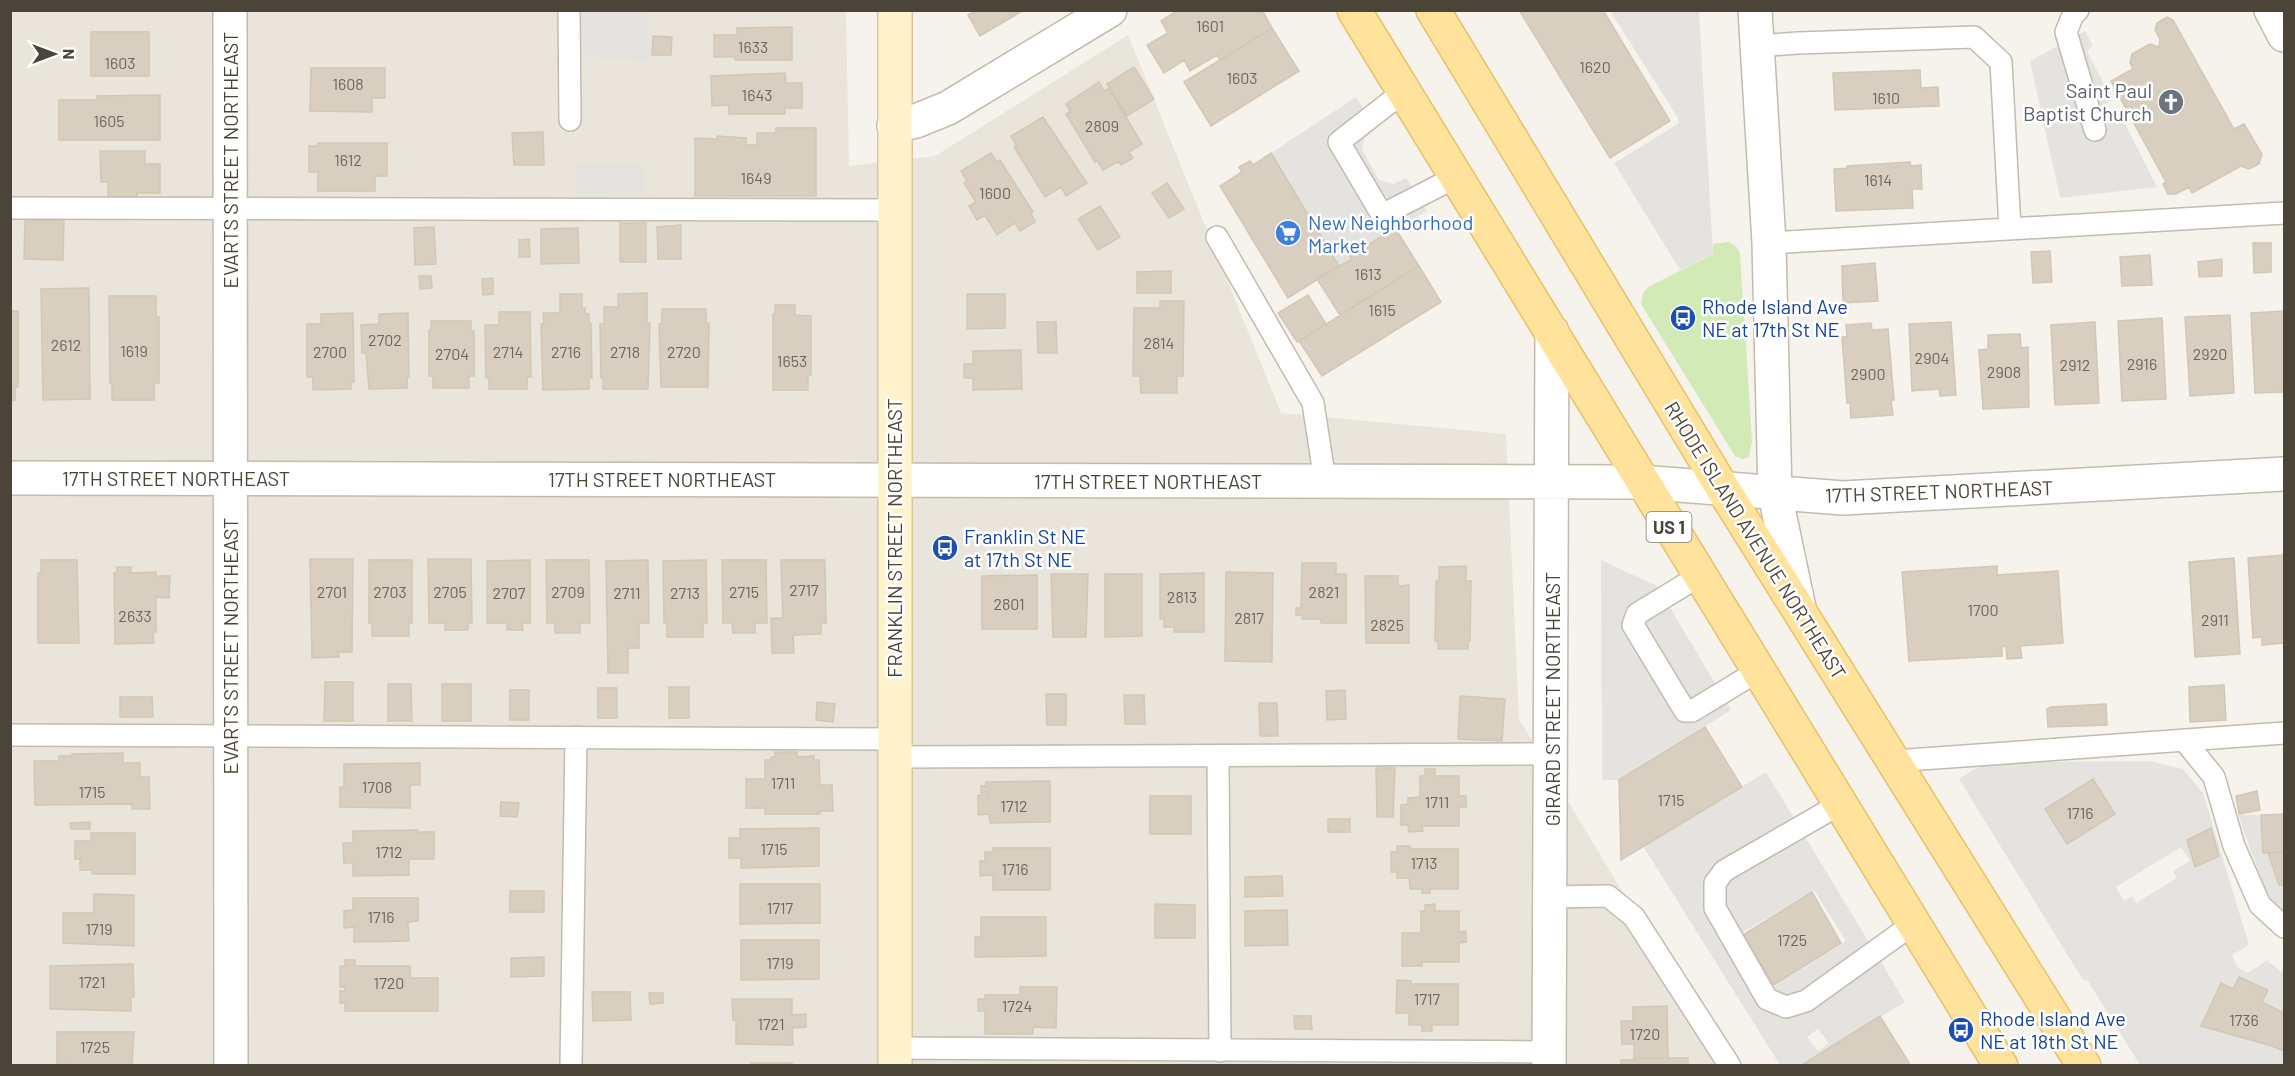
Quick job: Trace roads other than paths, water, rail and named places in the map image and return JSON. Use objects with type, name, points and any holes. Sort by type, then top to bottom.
[{"type":"main road","name":"US 1","points":[[1354,10],[1552,332],[1641,482],[2001,1065]]},
{"type":"main road","name":"RHODE ISLAND AVENUE NORTHEAST","points":[[1433,10],[1723,489],[2085,1065]]},
{"type":"street","name":"EVARTS STREET NORTHEAST","points":[[230,10],[231,1065]]},
{"type":"street","name":"FRANKLIN STREET NORTHEAST","points":[[895,10],[895,1057]]},
{"type":"street","points":[[894,126],[916,121],[948,108],[1110,10]]},
{"type":"street","points":[[1755,10],[1769,243],[1775,494],[1799,608]]},
{"type":"street","points":[[2271,10],[2284,35]]},
{"type":"street","name":"GIRARD STREET NORTHEAST","points":[[1549,1059],[1552,332]]},
{"type":"street","name":"17TH STREET NORTHEAST","points":[[10,478],[1641,482],[1844,498],[2284,474]]},
{"type":"lane","points":[[569,10],[570,120]]},
{"type":"lane","points":[[2078,10],[2073,15],[2066,32],[2095,130]]},
{"type":"lane","points":[[1756,46],[1974,37],[2001,62],[2010,229]]},
{"type":"lane","points":[[1403,92],[1339,142],[1382,215],[1456,177]]},
{"type":"lane","points":[[10,208],[894,210]]},
{"type":"lane","points":[[1769,243],[2284,213]]},
{"type":"lane","points":[[1217,237],[1313,403],[1325,481]]},
{"type":"lane","points":[[1699,576],[1637,614],[1633,625],[1685,711],[1692,711],[1758,671]]},
{"type":"lane","points":[[1894,761],[2284,733]]},
{"type":"lane","points":[[10,735],[576,737],[1218,756],[1551,754]]},
{"type":"lane","points":[[571,1065],[576,737]]},
{"type":"lane","points":[[2184,740],[2214,777],[2234,846],[2260,905],[2284,927]]},
{"type":"lane","points":[[1218,756],[1220,1051]]},
{"type":"lane","points":[[1840,804],[1724,871],[1714,883],[1714,908],[1767,999],[1786,1007],[1806,1001],[1913,924]]},
{"type":"lane","points":[[1551,897],[1608,896],[1634,916],[1730,1065]]},
{"type":"lane","points":[[895,1057],[1220,1051],[1549,1059]]},
{"type":"place","name":"Saint Paul Baptist Church","points":[[2171,102]]},
{"type":"place","name":"New Neighborhood Market","points":[[1288,233]]},
{"type":"place","name":"Rhode Island Ave NE at 17th St NE","points":[[1683,318]]},
{"type":"place","name":"Franklin St NE at 17th St NE","points":[[945,548]]},
{"type":"place","name":"Rhode Island Ave NE at 18th St NE","points":[[1961,1030]]}]
